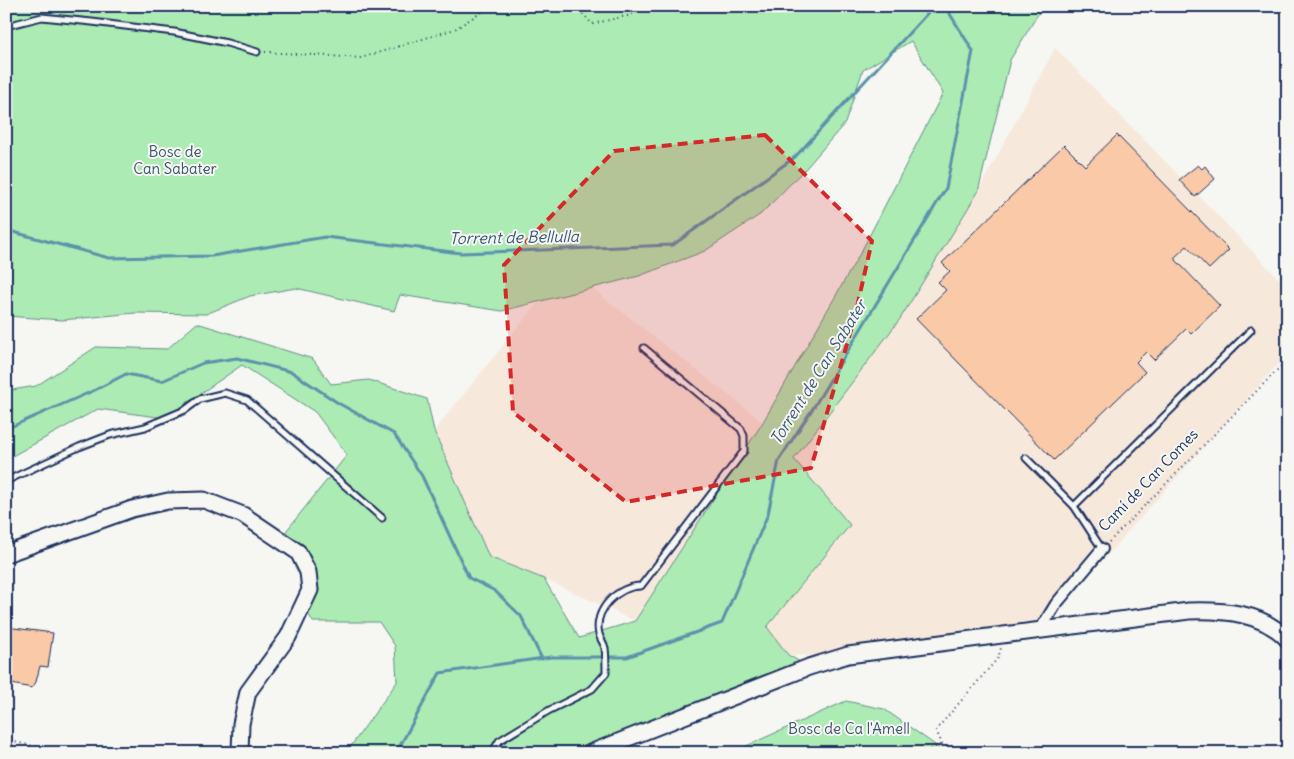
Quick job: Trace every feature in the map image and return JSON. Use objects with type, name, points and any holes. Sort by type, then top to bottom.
[{"type":"main road","points":[[6,554],[132,509],[168,501],[204,500],[243,515],[298,552],[308,572],[310,590],[288,637],[248,692],[240,724],[240,753]]},
{"type":"main road","points":[[590,753],[808,667],[848,654],[1189,611],[1219,610],[1253,617],[1281,632],[1288,640]]},
{"type":"street","name":"Camí de Can Comes","points":[[1040,630],[1056,604],[1102,549]]},
{"type":"lane","points":[[6,26],[42,17],[92,22],[174,32],[227,42],[258,52]]},
{"type":"lane","points":[[1074,506],[1251,330]]},
{"type":"lane","points":[[492,753],[499,741],[548,711],[592,689],[606,672],[605,647],[598,633],[600,618],[613,595],[627,587],[641,586],[744,451],[744,436],[741,429],[644,348]]},
{"type":"lane","points":[[6,481],[79,447],[110,435],[145,426],[185,410],[200,399],[225,393],[247,400],[382,518]]},
{"type":"lane","points":[[1026,458],[1074,506],[1102,549]]},
{"type":"path","points":[[258,52],[361,58],[455,30],[491,6]]},
{"type":"path","points":[[576,6],[592,24],[631,15],[641,6]]},
{"type":"path","name":"Camí de Can Comes","points":[[1102,549],[1288,359]]},
{"type":"path","points":[[955,753],[942,744],[936,730],[998,658],[1006,634]]},
{"type":"path","points":[[6,740],[64,753]]},
{"type":"path","points":[[920,753],[942,744]]},
{"type":"path","points":[[940,753],[942,744]]},
{"type":"highlighted area","points":[[765,135],[872,241],[854,320],[811,468],[626,502],[513,412],[504,265],[614,151]]},
{"type":"shaded area","points":[[1055,48],[1288,288],[1288,353],[1040,630],[848,655],[788,655],[767,627],[850,525],[794,459],[900,319],[978,192]]},
{"type":"shaded area","points":[[566,268],[763,422],[635,621],[544,579],[489,557],[434,431]]},
{"type":"green space","name":"Bosc de Can Sabater","points":[[6,6],[1043,6],[1010,60],[978,192],[900,319],[794,459],[850,525],[767,627],[788,655],[809,667],[590,753],[346,753],[397,682],[395,646],[379,622],[313,622],[304,606],[308,572],[279,540],[347,455],[315,412],[242,365],[165,418],[98,409],[6,461],[6,391],[36,386],[96,347],[167,349],[197,323],[313,359],[331,384],[369,380],[427,399],[434,431],[489,557],[544,579],[579,638],[635,621],[763,422],[862,250],[943,93],[911,41],[863,70],[845,123],[807,167],[761,214],[705,251],[639,276],[502,311],[400,295],[394,311],[296,288],[250,296],[206,314],[135,313],[62,320],[6,316]]},
{"type":"green space","name":"Bosc de Ca l'Amell","points":[[846,701],[884,709],[938,747],[939,753],[731,753]]},
{"type":"building","points":[[1117,135],[1229,250],[1209,269],[1187,246],[1174,258],[1220,306],[1191,334],[1186,329],[1154,360],[1146,352],[1136,362],[1145,372],[1054,460],[916,319],[946,290],[938,282],[950,271],[942,263],[1064,145],[1085,166]]},
{"type":"building","points":[[1198,165],[1202,169],[1205,166],[1215,179],[1195,197],[1179,180]]},
{"type":"building","points":[[6,627],[53,633],[48,667],[40,666],[36,682],[32,688],[6,683]]},
{"type":"waterway","name":"Torrent de Bellulla","points":[[6,230],[109,258],[212,256],[325,237],[461,253],[673,245],[795,157],[934,6]]},
{"type":"waterway","name":"Torrent de Can Sabater","points":[[396,753],[440,673],[551,657],[627,657],[722,623],[768,514],[779,460],[815,405],[946,188],[973,51],[945,6]]},
{"type":"waterway","points":[[6,429],[95,390],[126,374],[162,381],[203,363],[237,358],[292,372],[338,403],[394,434],[422,476],[469,578],[495,591],[521,616],[542,659]]}]
